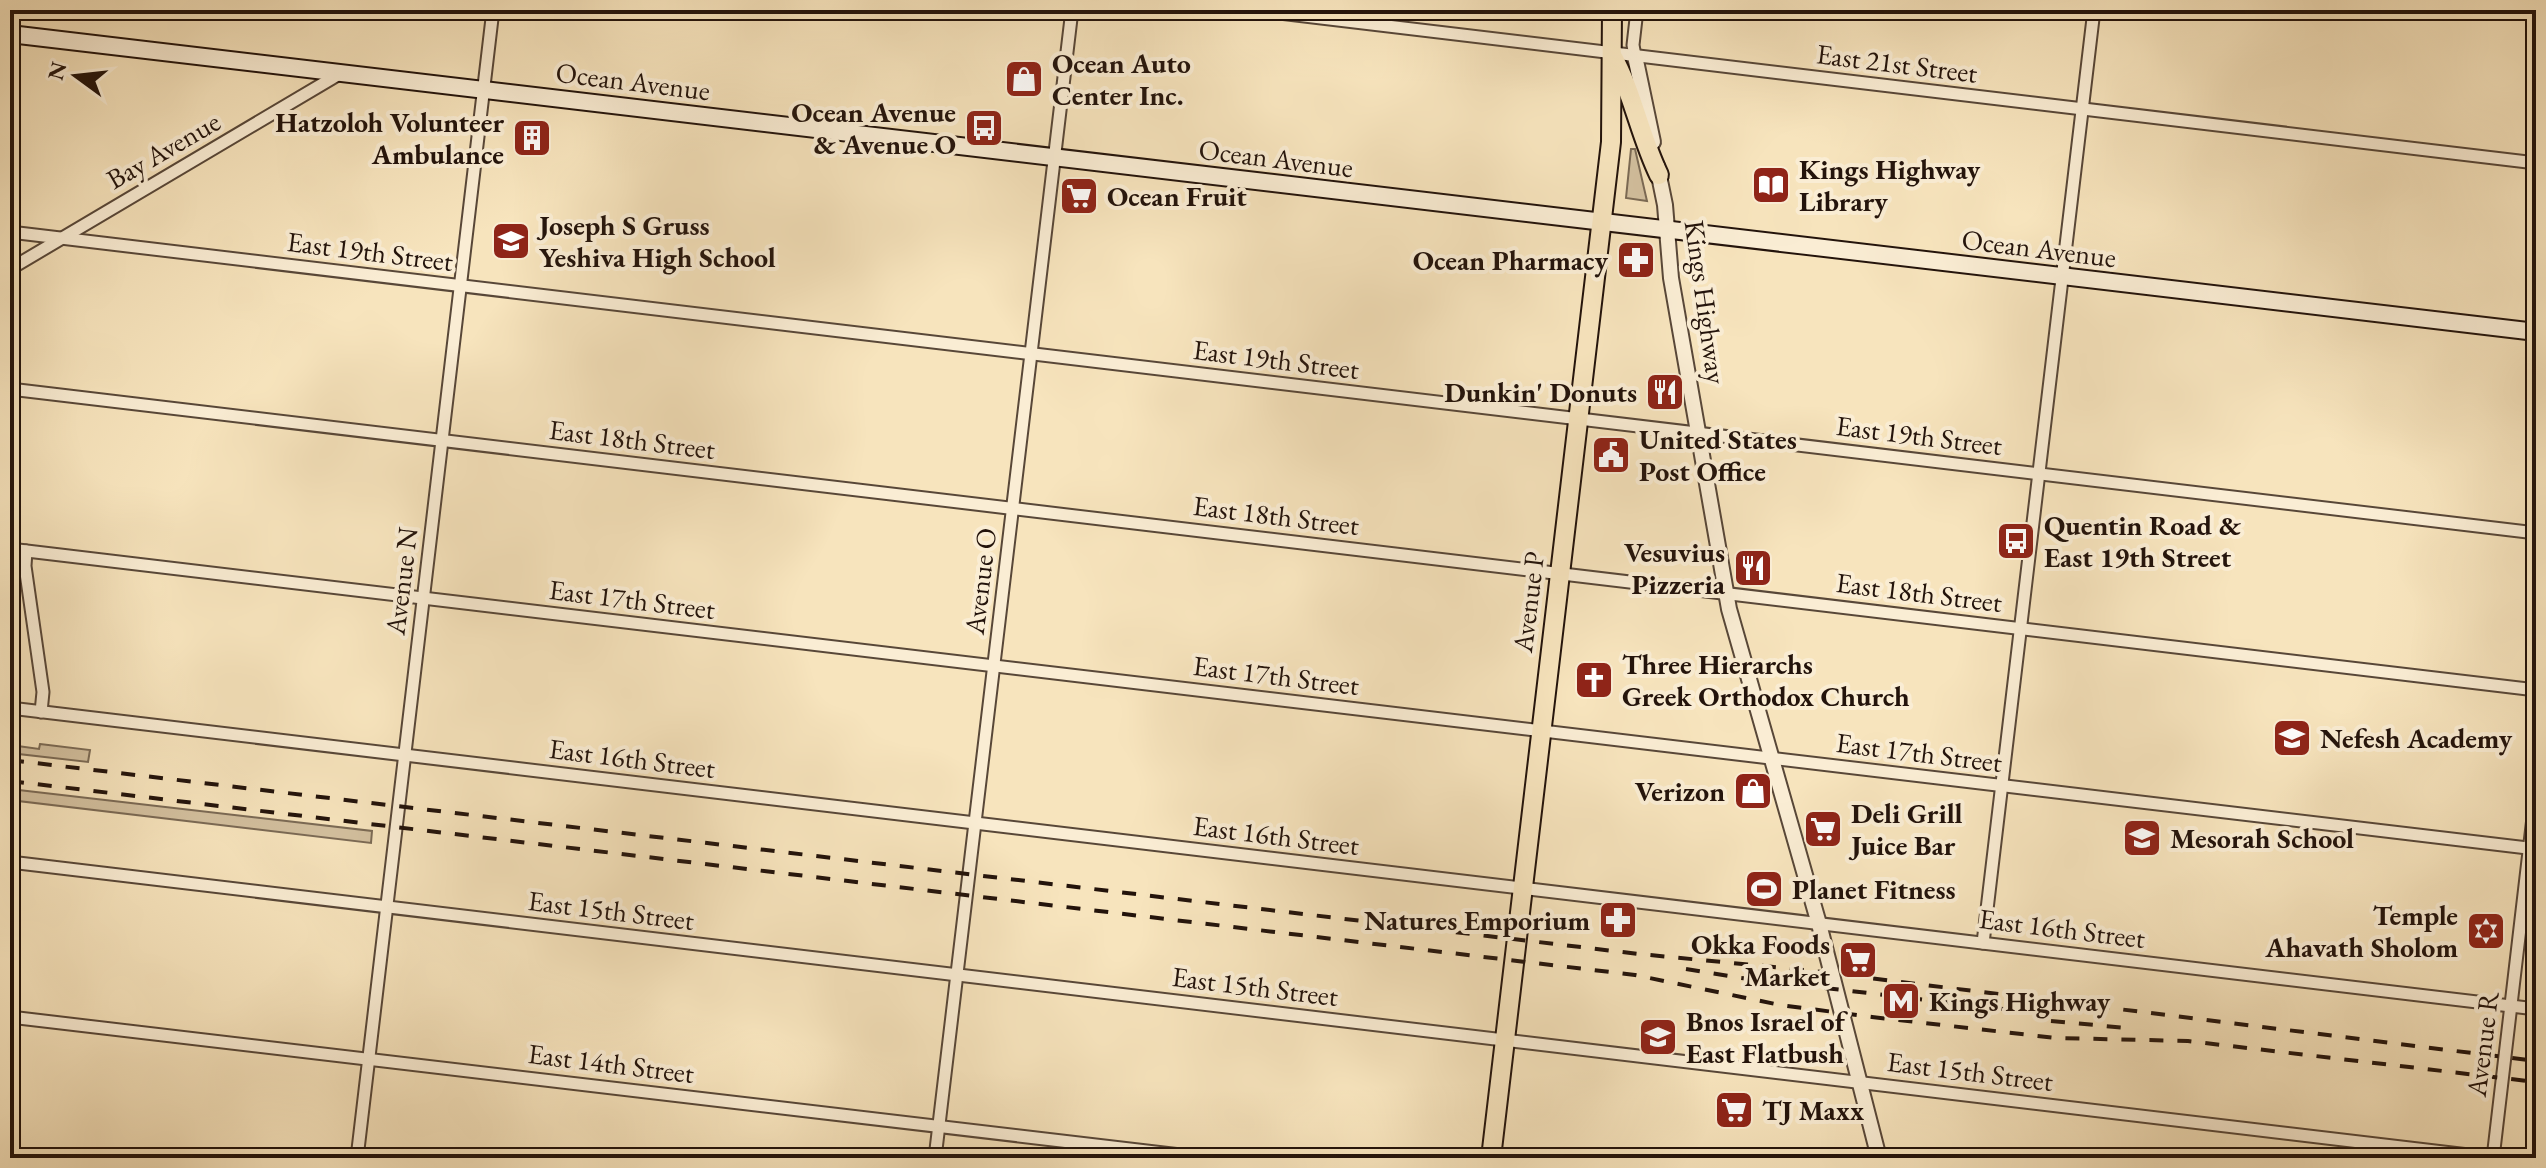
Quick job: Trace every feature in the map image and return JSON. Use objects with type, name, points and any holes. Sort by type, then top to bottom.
[{"type":"main road","points":[[1612,10],[1611,53],[1625,77],[1645,145],[1659,175]]},
{"type":"main road","name":"Ocean Avenue","points":[[10,34],[2536,332]]},
{"type":"main road","name":"Avenue P","points":[[1491,1158],[1611,142],[1611,53]]},
{"type":"street","name":"Avenue N","points":[[357,1158],[493,10]]},
{"type":"street","name":"Avenue O","points":[[935,1158],[1072,10]]},
{"type":"street","name":"East 21st Street","points":[[1253,10],[2536,163]]},
{"type":"street","points":[[1635,56],[1633,45],[1637,10]]},
{"type":"street","points":[[1983,943],[2094,10]]},
{"type":"street","name":"Kings Highway","points":[[1635,56],[1659,175],[1668,258],[1726,594],[1819,924],[1879,1158]]},
{"type":"street","name":"Bay Avenue","points":[[10,269],[341,73]]},
{"type":"street","name":"East 19th Street","points":[[10,232],[2536,533]]},
{"type":"street","name":"East 18th Street","points":[[10,389],[2536,690]]},
{"type":"street","name":"East 17th Street","points":[[10,549],[2533,849]]},
{"type":"street","points":[[26,551],[25,566],[43,692],[41,712]]},
{"type":"street","name":"East 16th Street","points":[[10,708],[2536,1009]]},
{"type":"street","name":"Avenue R","points":[[2493,1158],[2510,1006],[2533,849],[2536,792]]},
{"type":"street","name":"East 15th Street","points":[[10,862],[2493,1158]]},
{"type":"street","name":"East 14th Street","points":[[10,1017],[1206,1158]]},
{"type":"shaded area","points":[[1631,149],[1635,149],[1647,201],[1626,198]]},
{"type":"shaded area","points":[[40,744],[90,750],[88,762],[10,753],[10,745],[39,749]]},
{"type":"shaded area","points":[[10,789],[372,831],[371,843],[10,800]]},
{"type":"railway","points":[[10,760],[1639,954],[1805,970],[2536,1061]]},
{"type":"railway","points":[[10,781],[1635,975],[1780,1005],[1872,1017],[2056,1038],[2188,1041],[2536,1082]]},
{"type":"railway","points":[[1686,969],[2020,1011]]},
{"type":"railway","points":[[2051,1021],[2127,1028]]},
{"type":"place","name":"Ocean Auto Center Inc.","points":[[1024,79]]},
{"type":"place","name":"Ocean Avenue & Avenue O","points":[[984,128]]},
{"type":"place","name":"Hatzoloh Volunteer Ambulance","points":[[532,138]]},
{"type":"place","name":"Kings Highway Library","points":[[1771,185]]},
{"type":"place","name":"Ocean Fruit","points":[[1079,196]]},
{"type":"place","name":"Joseph S Gruss Yeshiva High School","points":[[511,241]]},
{"type":"place","name":"Ocean Pharmacy","points":[[1636,260]]},
{"type":"place","name":"Dunkin' Donuts","points":[[1665,392]]},
{"type":"place","name":"United States Post Office","points":[[1611,455]]},
{"type":"place","name":"Quentin Road & East 19th Street","points":[[2016,541]]},
{"type":"place","name":"Vesuvius Pizzeria","points":[[1753,568]]},
{"type":"place","name":"Three Hierarchs Greek Orthodox Church","points":[[1594,680]]},
{"type":"place","name":"Nefesh Academy","points":[[2292,738]]},
{"type":"place","name":"Verizon","points":[[1753,791]]},
{"type":"place","name":"Deli Grill Juice Bar","points":[[1823,829]]},
{"type":"place","name":"Mesorah School","points":[[2142,838]]},
{"type":"place","name":"Planet Fitness","points":[[1764,889]]},
{"type":"place","name":"Natures Emporium","points":[[1618,920]]},
{"type":"place","name":"Temple Ahavath Sholom","points":[[2486,931]]},
{"type":"place","name":"Okka Foods Market","points":[[1858,960]]},
{"type":"place","name":"Kings Highway","points":[[1901,1001]]},
{"type":"place","name":"Bnos Israel of East Flatbush","points":[[1658,1037]]},
{"type":"place","name":"TJ Maxx","points":[[1734,1110]]}]
